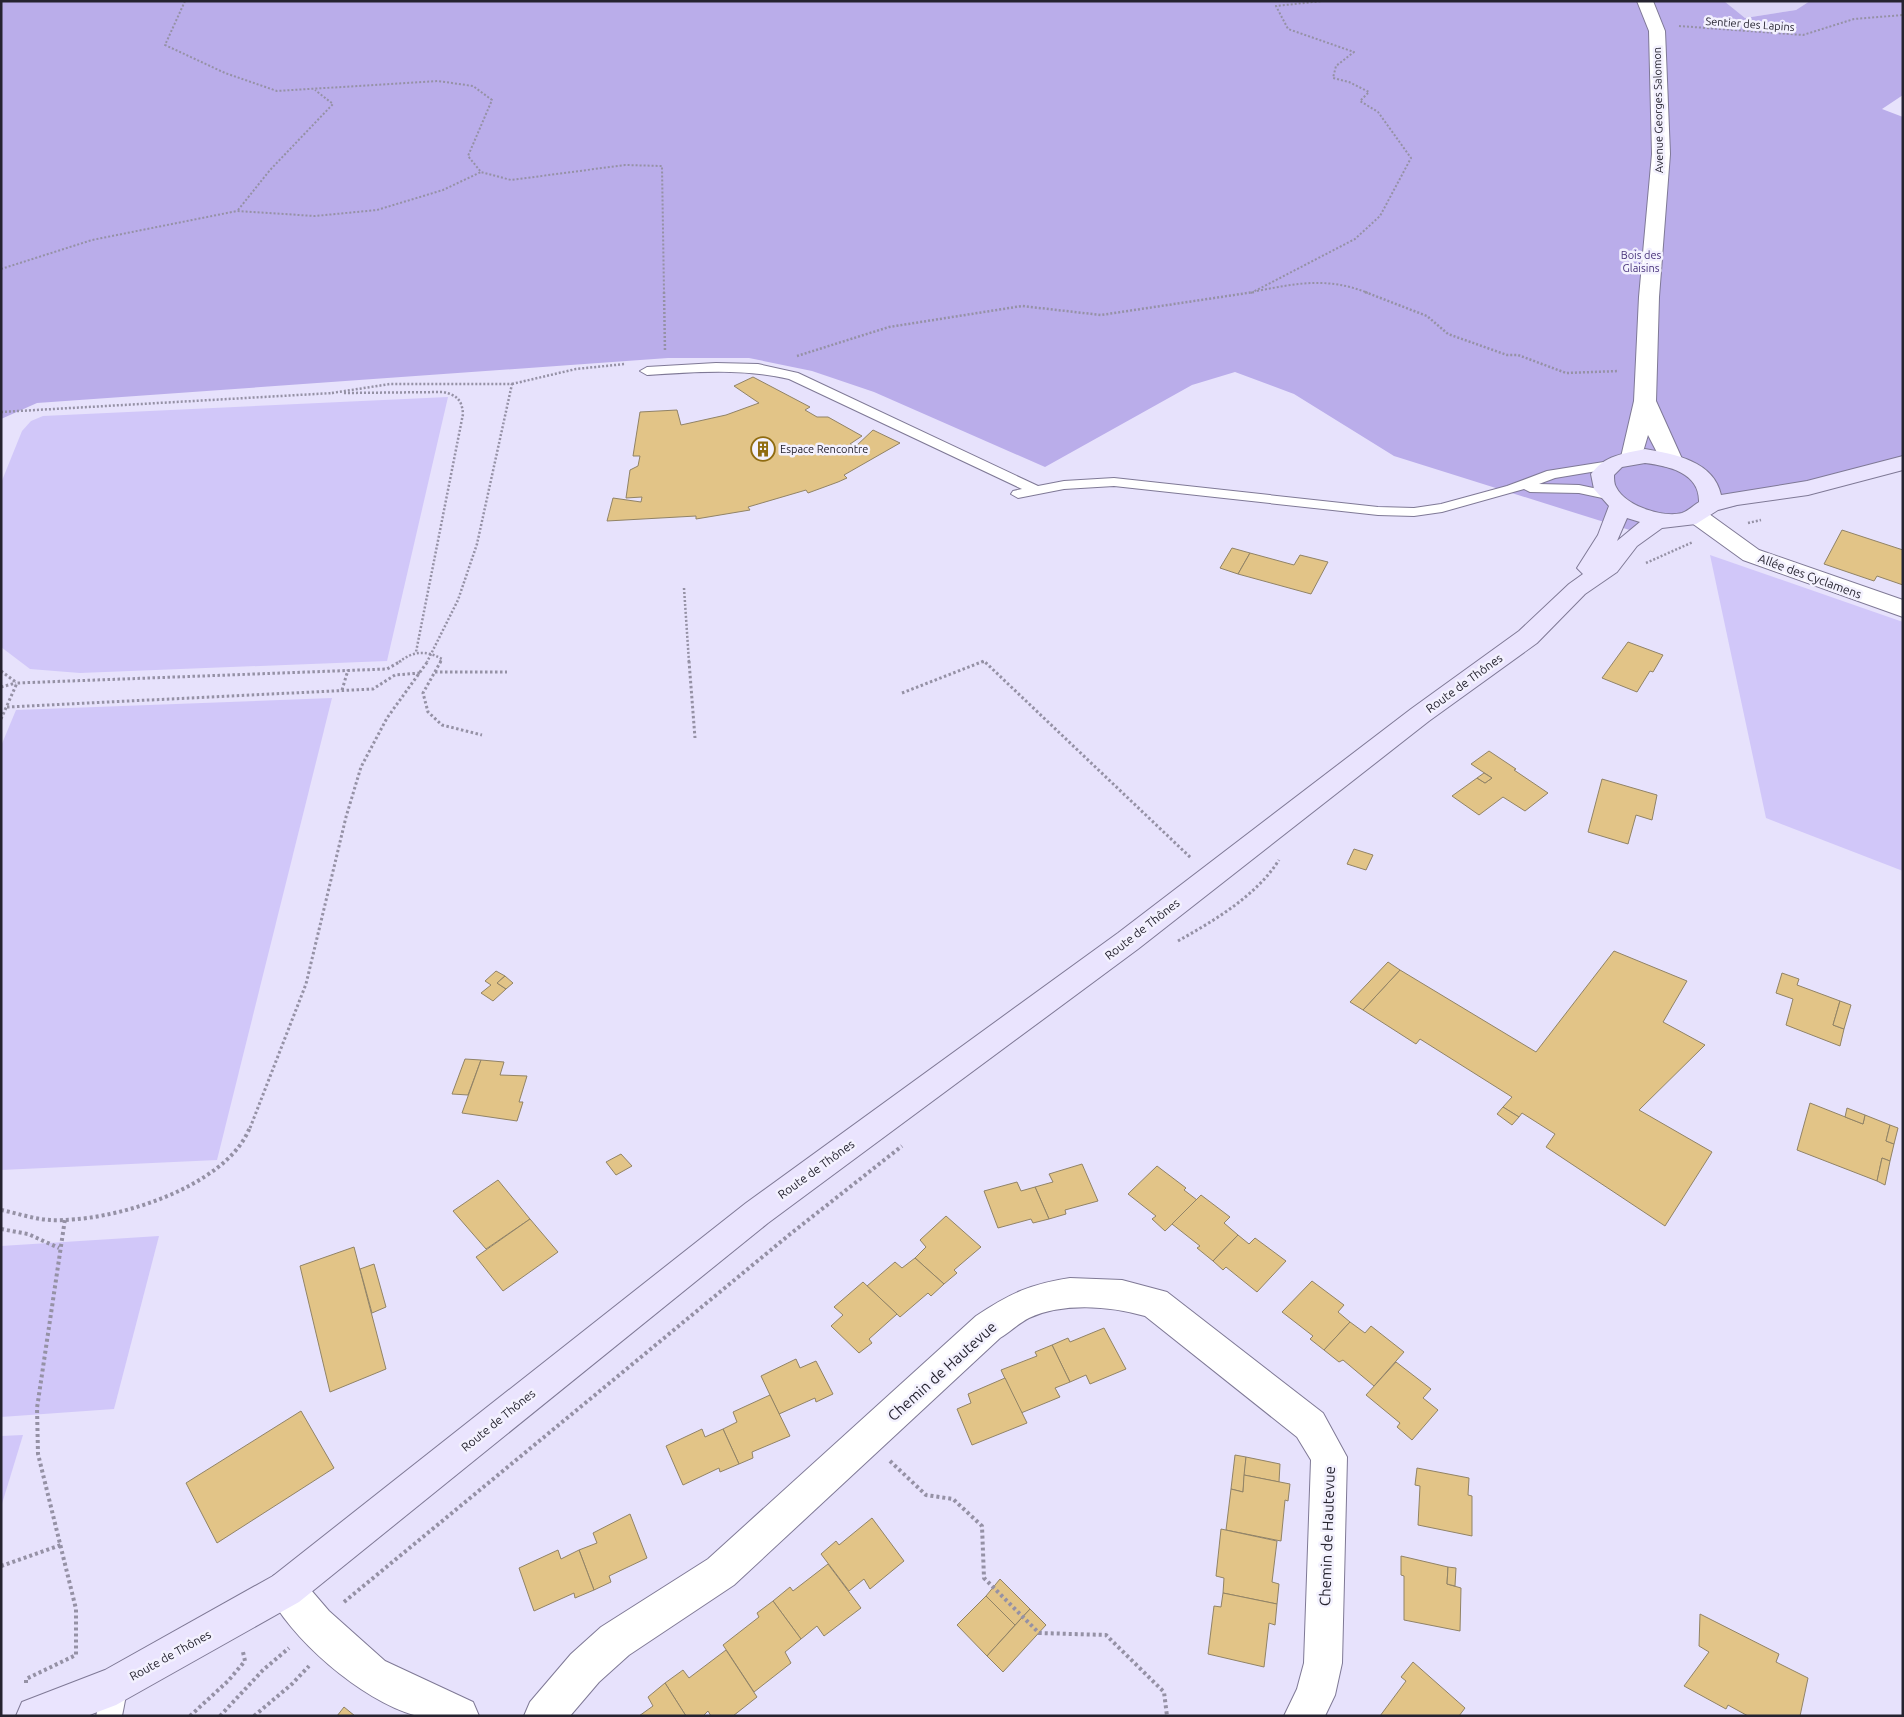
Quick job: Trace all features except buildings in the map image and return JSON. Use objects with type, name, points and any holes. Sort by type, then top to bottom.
[{"type":"main road","points":[[1853,475],[1752,483],[1722,480],[1698,474],[1672,461],[1659,458],[1632,457],[1610,465],[1602,479],[1613,501],[1637,515],[1658,520],[1686,520],[1736,498],[1808,488],[1903,463]]},
{"type":"main road","points":[[1698,474],[1712,495],[1704,511]]},
{"type":"main road","name":"Route de Thônes","points":[[1577,589],[1609,535],[1613,501]]},
{"type":"main road","name":"Route de Thônes","points":[[31,1702],[113,1700],[286,1589],[757,1213],[1128,941],[1420,715],[1528,637],[1577,589],[1609,567],[1629,541],[1658,520]]},
{"type":"street","name":"Avenue Georges Salomon","points":[[1632,457],[1646,401],[1649,297],[1661,154],[1657,31],[1645,1]]},
{"type":"street","name":"Avenue Georges Salomon","points":[[1646,401],[1658,434],[1672,461]]},
{"type":"street","name":"Allée des Cyclamens","points":[[1704,511],[1716,532],[1751,555],[1903,609]]},
{"type":"street","name":"Chemin de Hautevue","points":[[544,1716],[586,1668],[615,1640],[721,1572],[988,1327],[1018,1306],[1042,1298],[1070,1293],[1128,1294],[1155,1302],[1310,1425],[1329,1457],[1323,1663],[1315,1696],[1304,1716]]},
{"type":"street","points":[[286,1589],[324,1633],[371,1675],[459,1716]]},
{"type":"lane","points":[[647,371],[666,365],[758,368],[793,376],[835,394],[1036,490]]},
{"type":"lane","points":[[1018,494],[1080,483],[1114,482],[1396,512],[1442,508],[1512,489],[1552,474],[1610,465]]},
{"type":"lane","points":[[1512,489],[1549,487],[1579,489],[1613,501]]},
{"type":"path","points":[[185,1],[165,45],[225,73],[277,91],[438,81],[473,86],[492,100],[468,156],[480,172],[511,180],[617,165],[662,166],[666,365],[576,369],[512,384],[390,384],[332,393]]},
{"type":"path","points":[[1251,293],[1355,239],[1380,216],[1411,158],[1378,112],[1360,101],[1369,92],[1349,82],[1333,78],[1336,66],[1354,52],[1288,30],[1276,6],[1323,1]]},
{"type":"path","name":"Sentier des Lapins","points":[[1654,24],[1750,33],[1803,35],[1854,19],[1903,15]]},
{"type":"path","points":[[237,211],[280,158],[333,104],[314,89]]},
{"type":"path","points":[[1,268],[92,240],[237,211],[315,216],[377,210],[443,190],[480,172]]},
{"type":"path","points":[[758,368],[889,327],[1022,306],[1101,315],[1251,293],[1303,282],[1348,285],[1427,316],[1448,334],[1507,355],[1518,355],[1566,373],[1619,371]]},
{"type":"path","points":[[1,1210],[51,1220],[85,1217],[145,1204],[196,1184],[234,1154],[248,1133],[306,984],[346,817],[361,767],[387,718],[420,673],[458,600],[477,544],[512,384]]},
{"type":"path","points":[[1,412],[332,393],[420,391],[452,394],[461,399],[463,414],[416,652]]},
{"type":"path","points":[[1640,565],[1716,532],[1766,518]]},
{"type":"path","points":[[684,588],[695,738]]},
{"type":"path","points":[[1,686],[17,683],[387,668],[396,666],[407,656],[416,652],[430,654],[442,659],[423,692],[428,712],[442,725],[482,735]]},
{"type":"path","points":[[902,692],[984,661],[1210,877]]},
{"type":"path","points":[[342,690],[348,670]]},
{"type":"path","points":[[1,671],[17,683]]},
{"type":"path","points":[[434,672],[508,672]]},
{"type":"path","points":[[6,706],[373,689],[395,675],[420,673]]},
{"type":"path","points":[[1,719],[17,683]]},
{"type":"path","points":[[1171,946],[1201,928],[1258,885],[1273,872],[1280,858]]},
{"type":"path","points":[[220,1716],[263,1670],[324,1633],[789,1236],[907,1143]]},
{"type":"path","points":[[31,1702],[26,1680],[76,1656],[76,1608],[38,1454],[37,1408],[59,1248],[65,1219]]},
{"type":"path","points":[[1,1229],[28,1234],[59,1248]]},
{"type":"path","points":[[867,1439],[926,1495],[953,1499],[982,1526],[984,1578],[1039,1633],[1106,1635],[1164,1692],[1167,1716]]},
{"type":"path","points":[[1,1566],[61,1544]]},
{"type":"path","points":[[254,1716],[292,1684],[324,1633]]},
{"type":"path","points":[[190,1716],[228,1681],[245,1661],[242,1644]]},
{"type":"shaded area","points":[[1724,1],[1810,1],[1796,10],[1745,18]]},
{"type":"shaded area","points":[[448,397],[387,661],[80,673],[30,669],[1,647],[1,483],[22,431],[31,421],[43,416]]},
{"type":"shaded area","points":[[1710,555],[1903,622],[1903,871],[1766,818]]},
{"type":"shaded area","points":[[332,698],[217,1160],[1,1170],[1,746],[16,710]]},
{"type":"shaded area","points":[[159,1236],[114,1409],[1,1417],[1,1246]]},
{"type":"shaded area","points":[[23,1435],[1,1507],[1,1436]]},
{"type":"green space","name":"Bois des Glaisins","points":[[1,1],[1724,1],[1745,18],[1796,10],[1810,1],[1903,1],[1903,95],[1882,109],[1903,117],[1903,463],[1636,532],[1394,456],[1294,394],[1235,372],[1192,385],[1045,467],[874,392],[812,371],[749,358],[668,358],[37,403],[1,419]]},
{"type":"place","name":"Espace Rencontre","points":[[763,449]]}]
